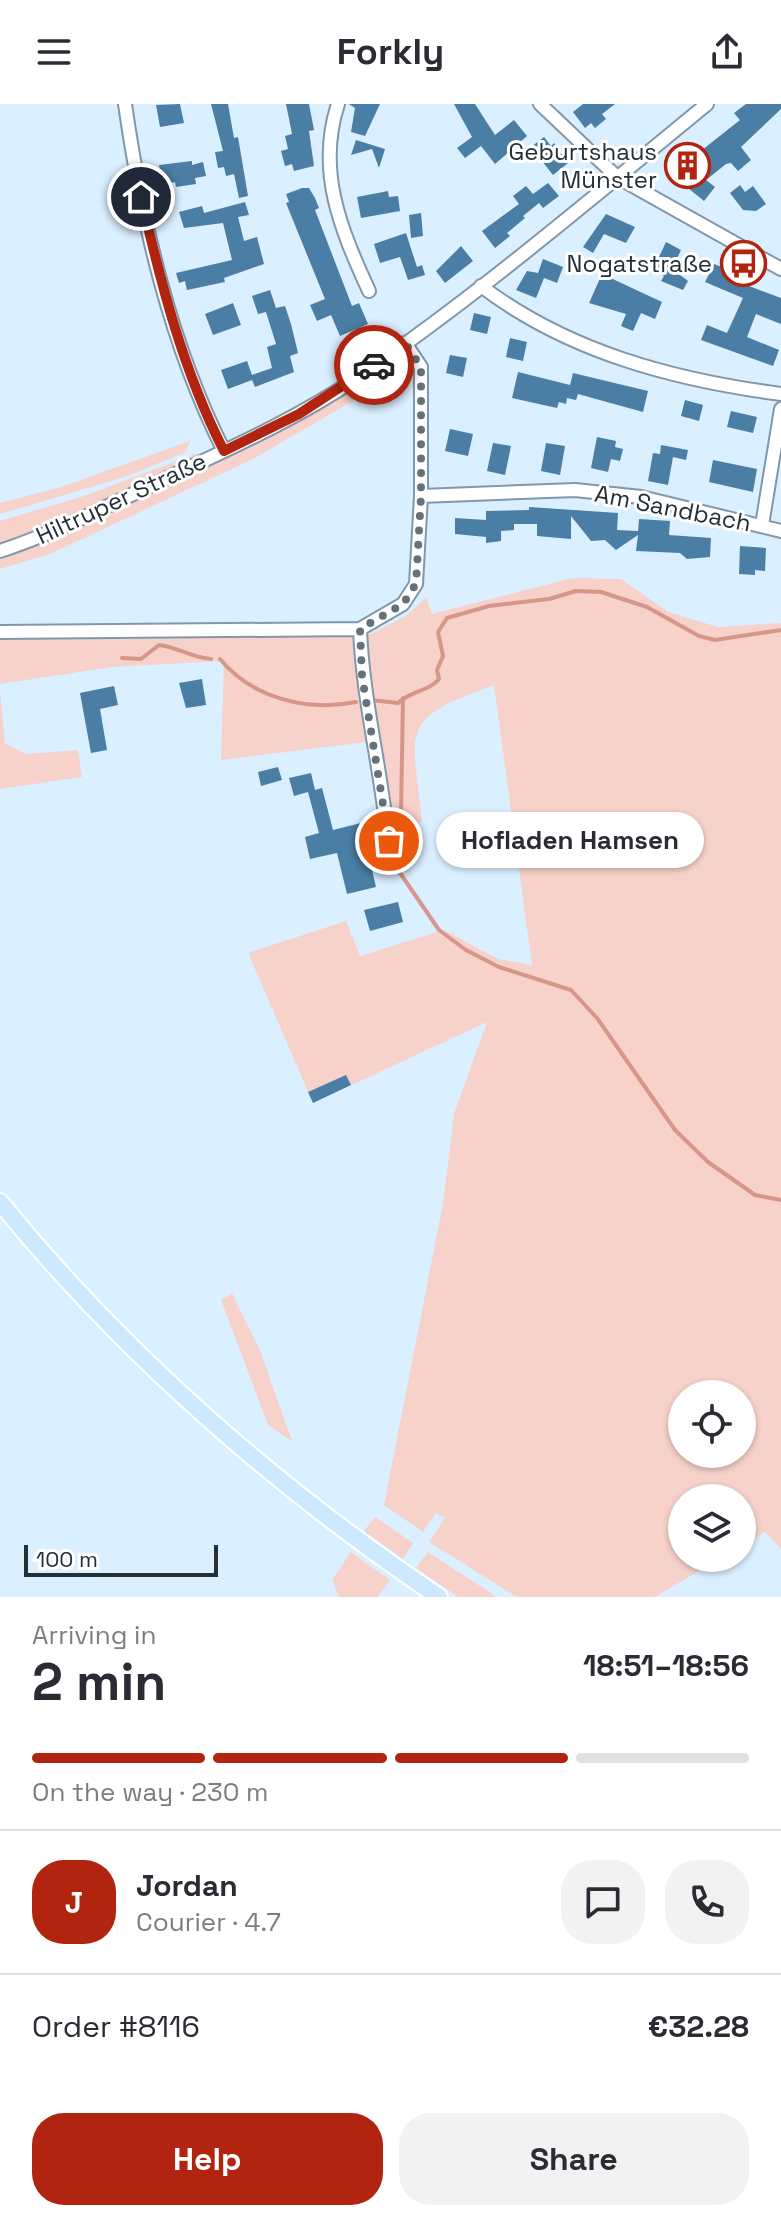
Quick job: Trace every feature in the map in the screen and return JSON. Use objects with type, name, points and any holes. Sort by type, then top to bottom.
[{"type":"main road","points":[[0,1202],[31,1241],[112,1326],[200,1410],[320,1511],[439,1597]]},
{"type":"street","points":[[125,104],[134,168],[160,276],[188,370],[224,451]]},
{"type":"street","points":[[338,104],[329,142],[332,194],[340,229],[369,291]]},
{"type":"street","name":"Hiltruper Straße","points":[[0,551],[46,534],[224,451],[315,404],[405,343],[481,286],[707,104]]},
{"type":"street","points":[[548,107],[617,177],[781,269]]},
{"type":"street","points":[[481,286],[510,308],[586,347],[678,377],[781,394]]},
{"type":"street","points":[[0,632],[360,629],[403,604],[416,584],[421,496],[421,367],[405,343]]},
{"type":"street","points":[[762,525],[781,409]]},
{"type":"street","name":"Am Sandbach","points":[[421,496],[575,490],[641,497],[781,531]]},
{"type":"street","points":[[360,629],[362,676],[387,819],[390,862]]},
{"type":"shaded area","points":[[394,359],[406,360],[417,370],[419,409],[414,408],[412,378],[397,375],[253,459],[50,554],[0,569],[0,556],[83,524],[223,458],[310,411]]},
{"type":"shaded area","points":[[190,441],[186,452],[125,477],[0,514],[0,503],[61,487]]},
{"type":"shaded area","points":[[198,453],[189,461],[47,527],[0,543],[0,521],[84,496]]},
{"type":"shaded area","points":[[573,578],[621,579],[668,612],[718,627],[781,623],[781,1549],[765,1532],[756,1537],[756,1484],[668,1484],[668,1572],[697,1572],[655,1597],[517,1597],[429,1542],[445,1518],[436,1513],[423,1532],[384,1505],[443,1203],[454,1114],[487,1022],[313,1103],[248,953],[346,921],[360,956],[444,930],[498,959],[532,965],[494,685],[440,708],[426,719],[418,731],[415,747],[422,822],[393,827],[383,765],[367,742],[221,760],[224,661],[112,667],[0,684],[0,639],[353,634],[361,709],[369,709],[364,676],[367,636],[406,616],[426,597],[432,614]]},
{"type":"shaded area","points":[[0,691],[5,743],[26,754],[78,750],[82,777],[0,789]]},
{"type":"shaded area","points":[[232,1293],[261,1353],[292,1441],[268,1425],[221,1300]]},
{"type":"shaded area","points":[[375,1517],[413,1543],[403,1559],[364,1531]]},
{"type":"shaded area","points":[[351,1552],[390,1580],[378,1597],[339,1597],[332,1580]]},
{"type":"shaded area","points":[[428,1552],[497,1597],[458,1597],[416,1568]]},
{"type":"building","points":[[180,104],[184,123],[160,127],[156,105]]},
{"type":"building","points":[[211,104],[228,104],[234,138],[238,137],[248,196],[239,198],[234,174],[226,176],[224,167],[218,168],[215,152],[223,151]]},
{"type":"building","points":[[286,104],[309,104],[314,130],[309,131],[314,166],[294,171],[292,164],[285,166],[281,151],[288,149],[285,136],[292,134]]},
{"type":"building","points":[[349,104],[380,104],[365,136],[351,132],[355,108]]},
{"type":"building","points":[[454,104],[475,104],[495,135],[514,120],[527,136],[495,164],[481,146],[465,158],[457,148],[472,137]]},
{"type":"building","points":[[583,104],[615,104],[602,114],[606,119],[595,128],[591,123],[585,128],[573,112]]},
{"type":"building","points":[[746,104],[781,104],[781,109],[741,147],[751,160],[738,171],[731,163],[726,164],[706,180],[715,187],[704,201],[683,184],[673,167],[694,150],[697,154],[740,120],[734,113]]},
{"type":"building","points":[[544,137],[551,146],[554,143],[568,163],[553,175],[531,147]]},
{"type":"building","points":[[356,140],[385,149],[379,168],[372,149],[351,155]]},
{"type":"building","points":[[192,161],[192,165],[203,162],[206,176],[195,178],[196,184],[176,187],[175,182],[163,185],[159,165]]},
{"type":"building","points":[[548,183],[559,196],[543,208],[539,203],[523,216],[525,218],[507,233],[510,236],[495,248],[482,231],[519,204],[513,196],[526,186],[533,194]]},
{"type":"building","points":[[740,185],[745,192],[753,186],[766,204],[756,211],[743,210],[730,193]]},
{"type":"building","points":[[309,188],[315,198],[319,208],[315,210],[352,306],[359,303],[368,324],[340,336],[331,315],[317,321],[310,305],[325,299],[286,203],[289,202],[286,194]]},
{"type":"building","points":[[388,191],[389,197],[398,196],[400,211],[361,218],[357,197]]},
{"type":"building","points":[[245,202],[249,215],[238,217],[244,241],[257,237],[264,264],[224,278],[225,282],[187,290],[185,281],[179,283],[176,273],[232,260],[223,223],[184,228],[179,212],[202,206],[204,213]]},
{"type":"building","points":[[421,213],[423,236],[411,238],[409,215]]},
{"type":"building","points":[[606,214],[635,227],[626,243],[604,234],[593,253],[583,247]]},
{"type":"building","points":[[406,233],[417,267],[422,265],[425,275],[408,280],[400,257],[380,263],[374,244]]},
{"type":"building","points":[[666,242],[681,250],[672,269],[688,281],[683,290],[661,281],[664,276],[653,270]]},
{"type":"building","points":[[461,246],[473,261],[445,283],[436,271]]},
{"type":"building","points":[[543,259],[563,267],[557,283],[544,278],[536,298],[516,290],[527,271],[538,273]]},
{"type":"building","points":[[714,264],[752,279],[749,286],[781,298],[781,324],[756,314],[747,337],[779,350],[773,366],[701,340],[707,325],[727,333],[743,298],[705,282]]},
{"type":"building","points":[[602,274],[662,302],[655,319],[641,313],[633,331],[621,326],[626,314],[589,303]]},
{"type":"building","points":[[270,290],[276,308],[285,306],[291,324],[298,353],[290,356],[294,372],[255,387],[252,380],[228,389],[221,370],[247,361],[252,375],[272,368],[267,347],[276,344],[266,312],[258,314],[252,296]]},
{"type":"building","points":[[233,303],[241,325],[213,335],[205,314]]},
{"type":"building","points":[[474,313],[491,317],[487,334],[470,330]]},
{"type":"building","points":[[510,338],[527,342],[523,361],[506,357]]},
{"type":"building","points":[[450,355],[467,358],[463,377],[446,373]]},
{"type":"building","points":[[518,372],[570,385],[573,373],[648,391],[643,412],[578,394],[576,400],[567,398],[566,404],[559,402],[557,408],[512,398]]},
{"type":"building","points":[[685,400],[703,405],[699,421],[681,416]]},
{"type":"building","points":[[731,411],[757,417],[753,433],[727,427]]},
{"type":"building","points":[[450,429],[473,434],[468,456],[445,451]]},
{"type":"building","points":[[597,437],[616,441],[615,447],[623,449],[620,461],[611,459],[608,472],[591,468]]},
{"type":"building","points":[[493,443],[511,446],[505,475],[487,471]]},
{"type":"building","points":[[546,443],[565,446],[560,475],[541,471]]},
{"type":"building","points":[[661,445],[688,450],[686,460],[673,457],[668,485],[648,481],[653,453],[660,454]]},
{"type":"building","points":[[713,460],[757,469],[753,492],[709,482]]},
{"type":"building","points":[[529,507],[618,513],[617,530],[638,531],[639,519],[670,521],[669,535],[711,538],[710,557],[687,559],[680,553],[636,551],[638,535],[616,550],[605,540],[591,541],[571,516],[571,539],[537,536],[537,524],[514,524],[514,530],[501,531],[501,541],[486,543],[486,537],[455,534],[455,518],[486,520],[486,511],[529,510]]},
{"type":"building","points":[[740,546],[766,548],[765,571],[755,570],[755,575],[739,574]]},
{"type":"building","points":[[202,679],[206,705],[186,708],[179,683]]},
{"type":"building","points":[[114,686],[118,705],[100,709],[107,750],[91,753],[80,693]]},
{"type":"building","points":[[278,767],[282,780],[261,786],[258,772]]},
{"type":"building","points":[[311,773],[315,790],[322,788],[333,830],[361,823],[376,887],[347,894],[337,853],[310,859],[305,837],[319,833],[308,792],[294,796],[289,778]]},
{"type":"building","points":[[398,902],[403,922],[370,931],[364,910]]},
{"type":"building","points":[[346,1075],[351,1085],[313,1103],[308,1092]]},
{"type":"waterway","points":[[371,700],[398,703],[439,679],[437,670],[443,656],[438,632],[447,618],[489,606],[549,599],[576,591],[601,592],[647,607],[699,636],[715,640],[781,630]]},
{"type":"waterway","points":[[122,658],[141,659],[159,645],[211,659]]},
{"type":"waterway","points":[[220,659],[248,684],[282,699],[319,705],[356,702]]},
{"type":"waterway","points":[[403,698],[400,873],[439,930],[466,950],[499,967],[571,990],[597,1018],[675,1130],[708,1162],[755,1195],[781,1200]]},
{"type":"way so far","points":[[374,365],[405,343],[421,367],[421,496],[416,584],[403,604],[360,629],[362,676],[389,841]]},
{"type":"place","name":"Geburtshaus Münster","points":[[688,165]]},
{"type":"place","name":"Nogatstraße","points":[[743,263]]},
{"type":"place","name":"Hofladen Hamsen","points":[[389,841]]},
{"type":"route","points":[[141,197],[188,370],[224,451],[299,414],[374,365]]}]
